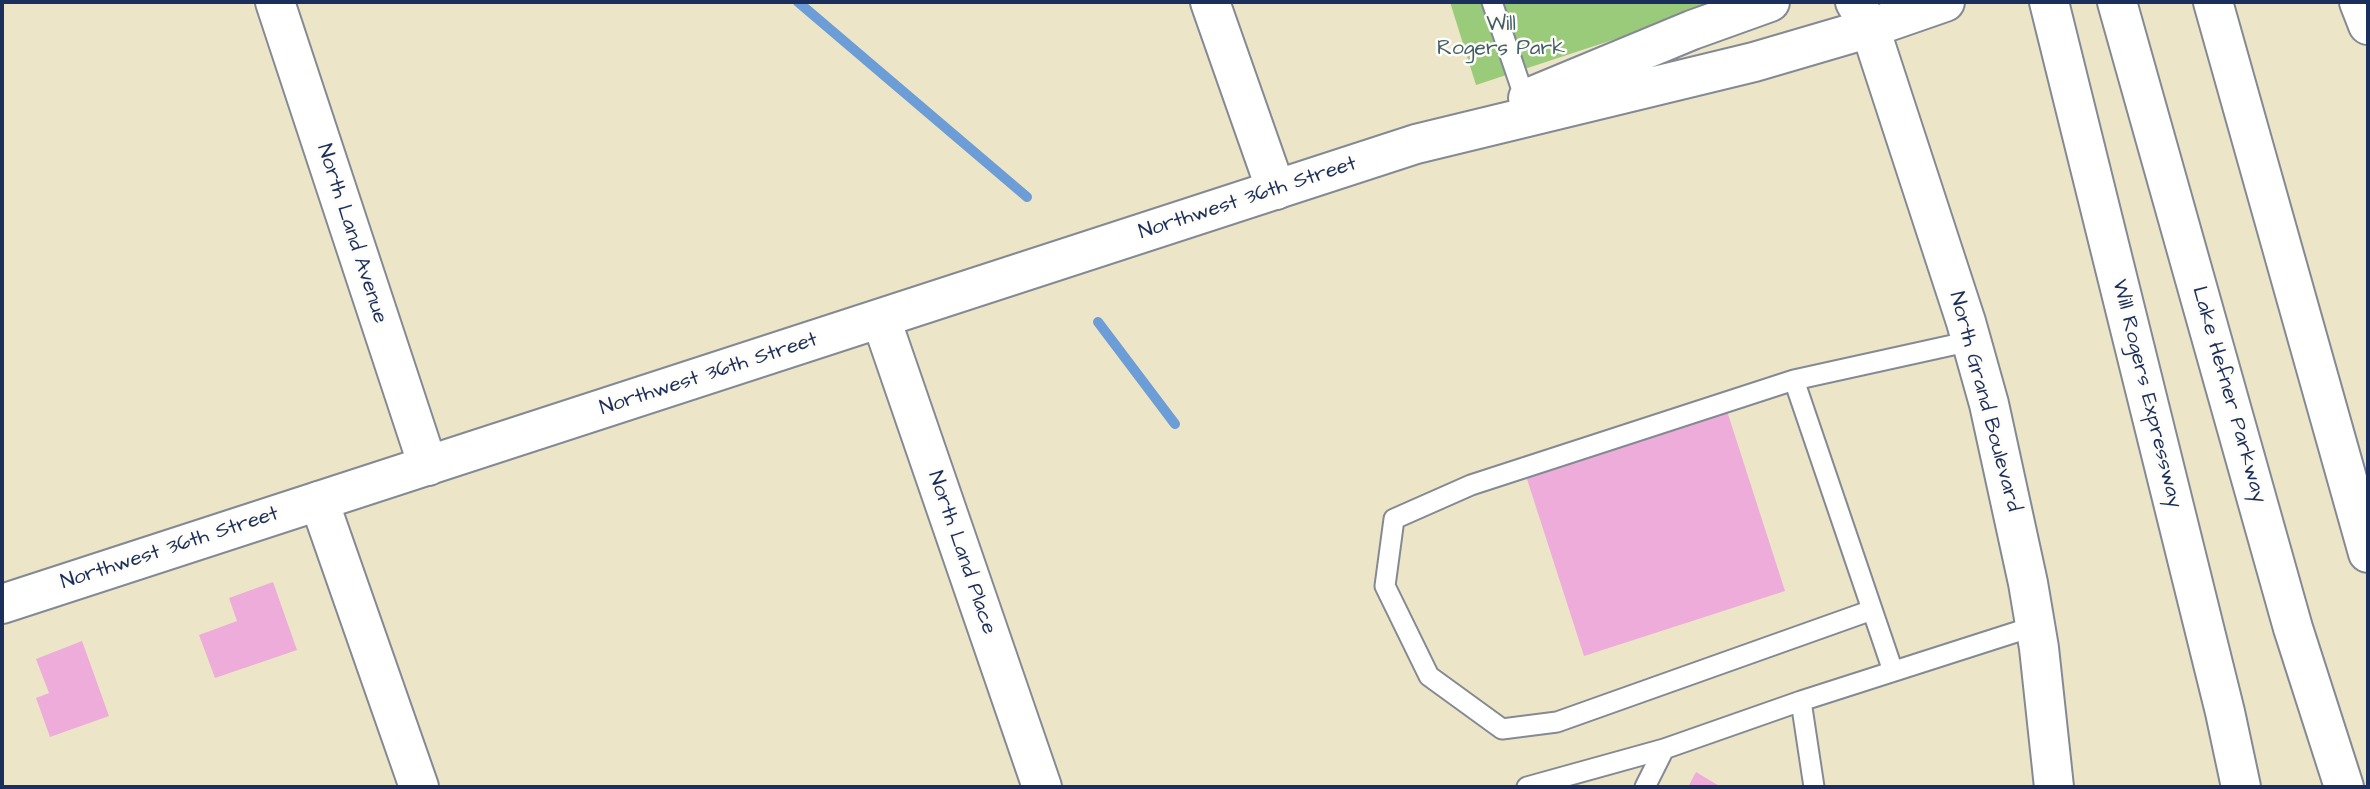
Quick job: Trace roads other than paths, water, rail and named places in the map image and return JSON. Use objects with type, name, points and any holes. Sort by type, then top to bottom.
[{"type":"main road","name":"North Land Avenue","points":[[275,2],[428,466]]},
{"type":"main road","points":[[1210,2],[1276,190]]},
{"type":"main road","name":"Northwest 36th Street","points":[[2,604],[1416,144],[1692,30],[1770,2]]},
{"type":"main road","name":"Northwest 36th Street","points":[[1416,144],[1707,75],[1862,15],[1945,2]]},
{"type":"main road","name":"Will Rogers Expressway","points":[[2049,2],[2225,712],[2241,787]]},
{"type":"main road","name":"Lake Hefner Parkway","points":[[2117,2],[2289,615],[2344,787]]},
{"type":"main road","points":[[2213,2],[2368,553]]},
{"type":"main road","points":[[2359,2],[2368,25]]},
{"type":"main road","name":"North Grand Boulevard","points":[[1862,15],[1971,341],[1989,404],[2014,513],[2035,626],[2054,787]]},
{"type":"main road","name":"North Land Place","points":[[881,319],[1042,787]]},
{"type":"main road","points":[[319,501],[419,787]]},
{"type":"lane","points":[[1492,2],[1525,99]]},
{"type":"lane","points":[[1872,610],[1558,722],[1502,729],[1429,677],[1385,586],[1394,519],[1471,485],[1794,380],[1971,341]]},
{"type":"lane","points":[[1794,380],[1893,671]]},
{"type":"lane","points":[[1527,787],[1664,749],[1801,701],[2035,626]]},
{"type":"lane","points":[[1801,701],[1814,787]]},
{"type":"lane","points":[[1645,787],[1664,749]]},
{"type":"waterway","points":[[798,2],[1027,197]]},
{"type":"waterway","points":[[1098,322],[1175,424]]},
{"type":"park label","name":"Will Rogers Park","points":[[1501,38]]}]
